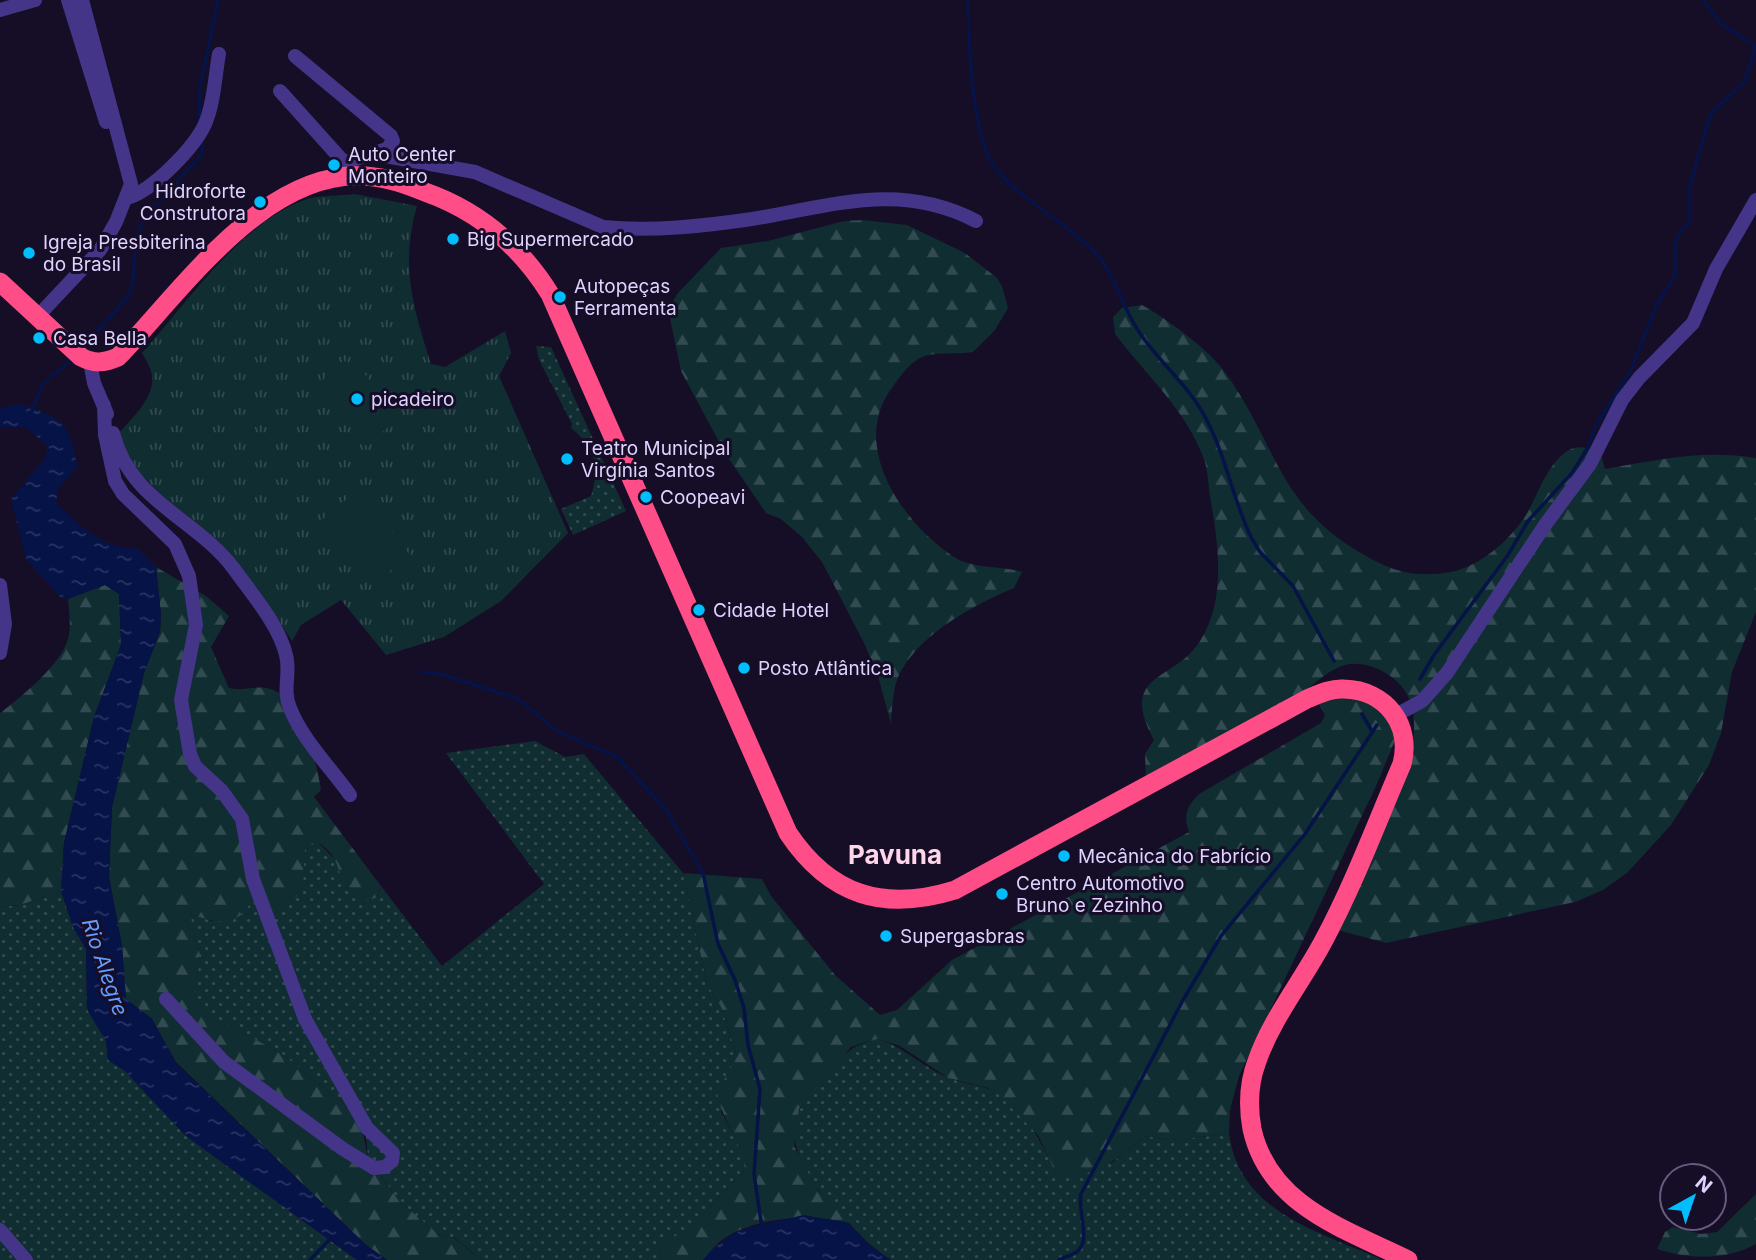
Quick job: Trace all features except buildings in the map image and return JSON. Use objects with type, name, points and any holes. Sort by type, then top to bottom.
[{"type":"highway","points":[[0,282],[80,355],[105,362],[118,358],[236,231],[267,206],[350,169],[404,183],[455,204],[511,242],[532,266],[550,294],[788,833],[804,857],[825,877],[852,891],[878,898],[903,900],[931,897],[973,883],[1307,699],[1329,691],[1360,691],[1396,715],[1404,731],[1406,748],[1402,764],[1325,939],[1256,1061],[1249,1103],[1259,1152],[1276,1182],[1296,1202],[1327,1221],[1408,1260]]},
{"type":"street","points":[[0,10],[35,0]]},
{"type":"street","points":[[68,0],[127,198]]},
{"type":"street","points":[[37,317],[100,250],[127,198],[131,184],[129,168],[82,0]]},
{"type":"street","points":[[127,198],[149,188],[205,124],[219,54]]},
{"type":"street","points":[[280,91],[350,169],[391,145],[391,136],[295,56]]},
{"type":"street","points":[[373,154],[475,172],[603,227],[625,229],[701,224],[842,202],[875,200],[937,203],[976,221]]},
{"type":"street","points":[[1396,715],[1422,701],[1447,673],[1545,524],[1590,464],[1622,400],[1639,378],[1693,323],[1716,269],[1756,200]]},
{"type":"street","points":[[80,355],[104,405],[126,468],[171,513],[223,555],[273,626],[287,657],[285,695],[290,708],[299,726],[350,795]]},
{"type":"street","points":[[104,405],[106,435],[115,481],[124,494],[175,544],[189,576],[196,625],[181,700],[183,724],[195,766],[222,791],[242,818],[253,879],[305,1019],[368,1128],[393,1153],[392,1161],[385,1167],[374,1168],[343,1149],[224,1062],[166,999]]},
{"type":"street","points":[[0,585],[5,624],[0,653]]},
{"type":"street","points":[[0,1230],[26,1260]]},
{"type":"green space","points":[[355,194],[417,206],[409,248],[409,268],[414,305],[431,364],[445,367],[505,331],[511,353],[499,376],[568,533],[501,601],[444,637],[386,655],[341,600],[301,625],[292,641],[242,569],[208,533],[149,483],[126,452],[118,434],[141,407],[150,391],[151,372],[142,353],[238,244],[283,210],[307,199]]},
{"type":"green space","points":[[863,220],[907,225],[965,253],[997,278],[1008,308],[995,330],[973,352],[932,355],[912,363],[897,381],[881,408],[876,432],[879,456],[887,480],[916,524],[935,542],[962,561],[1022,572],[1014,588],[951,621],[911,657],[896,683],[891,724],[878,676],[864,643],[822,562],[802,537],[781,519],[766,513],[725,453],[681,371],[668,309],[678,293],[721,248],[768,241],[844,221]]},
{"type":"green space","points":[[1142,305],[1186,335],[1217,362],[1242,397],[1280,471],[1311,514],[1333,534],[1361,553],[1404,572],[1451,572],[1487,556],[1517,528],[1551,468],[1562,455],[1573,448],[1600,451],[1605,469],[1699,455],[1756,458],[1756,612],[1732,672],[1721,733],[1709,765],[1671,825],[1627,873],[1603,890],[1575,902],[1386,943],[1334,929],[1413,742],[1413,710],[1406,692],[1392,677],[1364,665],[1350,664],[1336,669],[1268,717],[1146,779],[1145,754],[1154,740],[1144,718],[1142,702],[1146,690],[1154,680],[1189,654],[1200,641],[1209,625],[1214,607],[1218,570],[1216,532],[1204,459],[1176,409],[1115,334],[1113,317],[1122,308]]},
{"type":"green space","points":[[536,346],[551,347],[626,511],[573,535],[561,509],[591,496],[595,467],[586,443],[571,428],[572,424],[539,360]]},
{"type":"green space","name":"picadeiro","points":[[344,361],[361,370],[401,416],[366,446],[322,394],[327,373]]},
{"type":"green space","points":[[358,490],[410,555],[372,586],[319,522]]},
{"type":"green space","points":[[156,567],[206,596],[229,616],[211,647],[229,688],[267,688],[279,693],[290,703],[306,731],[316,763],[321,790],[314,797],[381,886],[377,897],[368,901],[352,892],[344,882],[331,854],[316,841],[305,849],[303,888],[286,910],[250,904],[238,917],[223,921],[190,914],[200,955],[194,1006],[282,1054],[346,1106],[362,1128],[368,1158],[399,1201],[438,1234],[454,1238],[482,1260],[387,1260],[365,1244],[176,1062],[152,1019],[126,999],[122,946],[109,877],[112,807],[144,673],[160,632]]},
{"type":"green space","points":[[105,585],[119,594],[121,645],[94,717],[64,843],[61,891],[20,905],[0,907],[0,713],[38,681],[63,651],[69,631],[68,599]]},
{"type":"green space","points":[[1339,693],[1371,694],[1398,733],[1376,786],[1239,1076],[1230,1110],[1229,1134],[1170,1140],[1145,1136],[1114,1160],[1094,1171],[1071,1175],[1056,1174],[1038,1135],[999,1095],[988,1088],[948,1078],[900,1046],[878,1039],[851,1047],[799,1109],[794,1146],[818,1191],[849,1223],[817,1218],[767,1222],[736,1232],[722,1240],[703,1260],[662,1260],[659,1250],[664,1243],[694,1225],[745,1168],[717,1093],[737,1056],[721,1007],[707,984],[683,873],[762,879],[771,896],[835,975],[880,1015],[897,1010],[952,960],[1189,832],[1187,811],[1199,794],[1321,723],[1325,715],[1319,704]]},
{"type":"green space","points":[[535,741],[565,757],[584,754],[683,873],[707,984],[721,1007],[737,1056],[721,1112],[743,1152],[745,1168],[694,1225],[659,1250],[662,1260],[482,1260],[455,1238],[438,1234],[399,1201],[368,1157],[366,1137],[346,1106],[282,1054],[193,1006],[200,955],[189,914],[212,921],[250,904],[272,907],[305,849],[316,840],[339,864],[347,888],[377,897],[381,886],[442,966],[544,884],[446,753]]},
{"type":"green space","points":[[61,891],[73,927],[86,949],[87,1009],[106,1041],[108,1060],[125,1071],[186,1136],[357,1260],[0,1260],[0,907],[20,905]]},
{"type":"green space","points":[[878,1039],[897,1047],[940,1074],[986,1088],[1010,1102],[1029,1124],[1056,1174],[1112,1163],[1145,1136],[1170,1140],[1229,1134],[1236,1161],[1249,1183],[1266,1201],[1309,1229],[1383,1260],[891,1260],[857,1233],[821,1194],[797,1150],[795,1129],[805,1101],[841,1058],[852,1048]]},
{"type":"green space","points":[[1756,1194],[1756,1244],[1733,1253],[1708,1257],[1657,1249],[1665,1232],[1728,1232],[1728,1221]]},
{"type":"water","name":"Rio Alegre","points":[[19,404],[54,418],[67,431],[71,441],[77,467],[58,489],[56,502],[92,534],[114,545],[137,548],[156,567],[160,632],[144,673],[112,807],[109,877],[122,946],[126,999],[152,1019],[176,1063],[365,1244],[387,1260],[357,1260],[186,1136],[125,1071],[108,1060],[106,1041],[87,1009],[86,949],[73,927],[61,891],[64,843],[94,717],[121,645],[119,594],[105,585],[68,599],[60,597],[26,559],[11,499],[46,457],[47,446],[26,427],[0,427],[0,408]]},
{"type":"water","points":[[803,1215],[849,1223],[872,1247],[891,1260],[703,1260],[738,1232]]},
{"type":"waterway","points":[[199,125],[200,88],[218,0]]},
{"type":"waterway","points":[[968,0],[975,102],[978,123],[989,157],[1009,183],[1087,244],[1105,265],[1144,339],[1204,415],[1218,445],[1252,539],[1260,552],[1293,586],[1334,661]]},
{"type":"waterway","points":[[1703,0],[1721,24],[1756,46]]},
{"type":"waterway","points":[[1420,679],[1434,655],[1508,555],[1528,521],[1572,473],[1587,449],[1597,423],[1630,372],[1658,302],[1675,276],[1675,246],[1678,236],[1690,220],[1690,185],[1712,113],[1745,81],[1756,45]]},
{"type":"waterway","points":[[81,351],[129,295],[133,283],[135,239],[145,217],[202,154],[202,136]]},
{"type":"waterway","points":[[32,411],[42,385],[73,358]]},
{"type":"waterway","points":[[420,672],[441,674],[518,699],[557,731],[617,757],[665,808],[703,873],[718,944],[735,980],[744,1008],[748,1045],[760,1089],[754,1174],[762,1228]]},
{"type":"waterway","points":[[1362,714],[1372,731]]},
{"type":"waterway","points":[[1059,1260],[1080,1248],[1084,1235],[1081,1194],[1183,1000],[1221,936],[1305,834],[1377,725]]},
{"type":"waterway","points":[[310,1260],[330,1239]]},
{"type":"place","name":"Auto Center Monteiro","points":[[334,165]]},
{"type":"place","name":"Hidroforte Construtora","points":[[260,202]]},
{"type":"place","name":"Big Supermercado","points":[[453,239]]},
{"type":"place","name":"Igreja Presbiterina do Brasil","points":[[29,253]]},
{"type":"place","name":"Autopeças Ferramenta","points":[[560,297]]},
{"type":"place","name":"Casa Bella","points":[[39,338]]},
{"type":"place","name":"picadeiro","points":[[357,399]]},
{"type":"place","name":"Teatro Municipal Virgínia Santos","points":[[567,459]]},
{"type":"place","name":"Coopeavi","points":[[646,497]]},
{"type":"place","name":"Cidade Hotel","points":[[699,610]]},
{"type":"place","name":"Posto Atlântica","points":[[744,668]]},
{"type":"place","name":"Mecânica do Fabrício","points":[[1064,856]]},
{"type":"place","name":"Centro Automotivo Bruno e Zezinho","points":[[1002,894]]},
{"type":"place","name":"Supergasbras","points":[[886,936]]},
{"type":"district","name":"Pavuna","points":[[895,854]]}]
